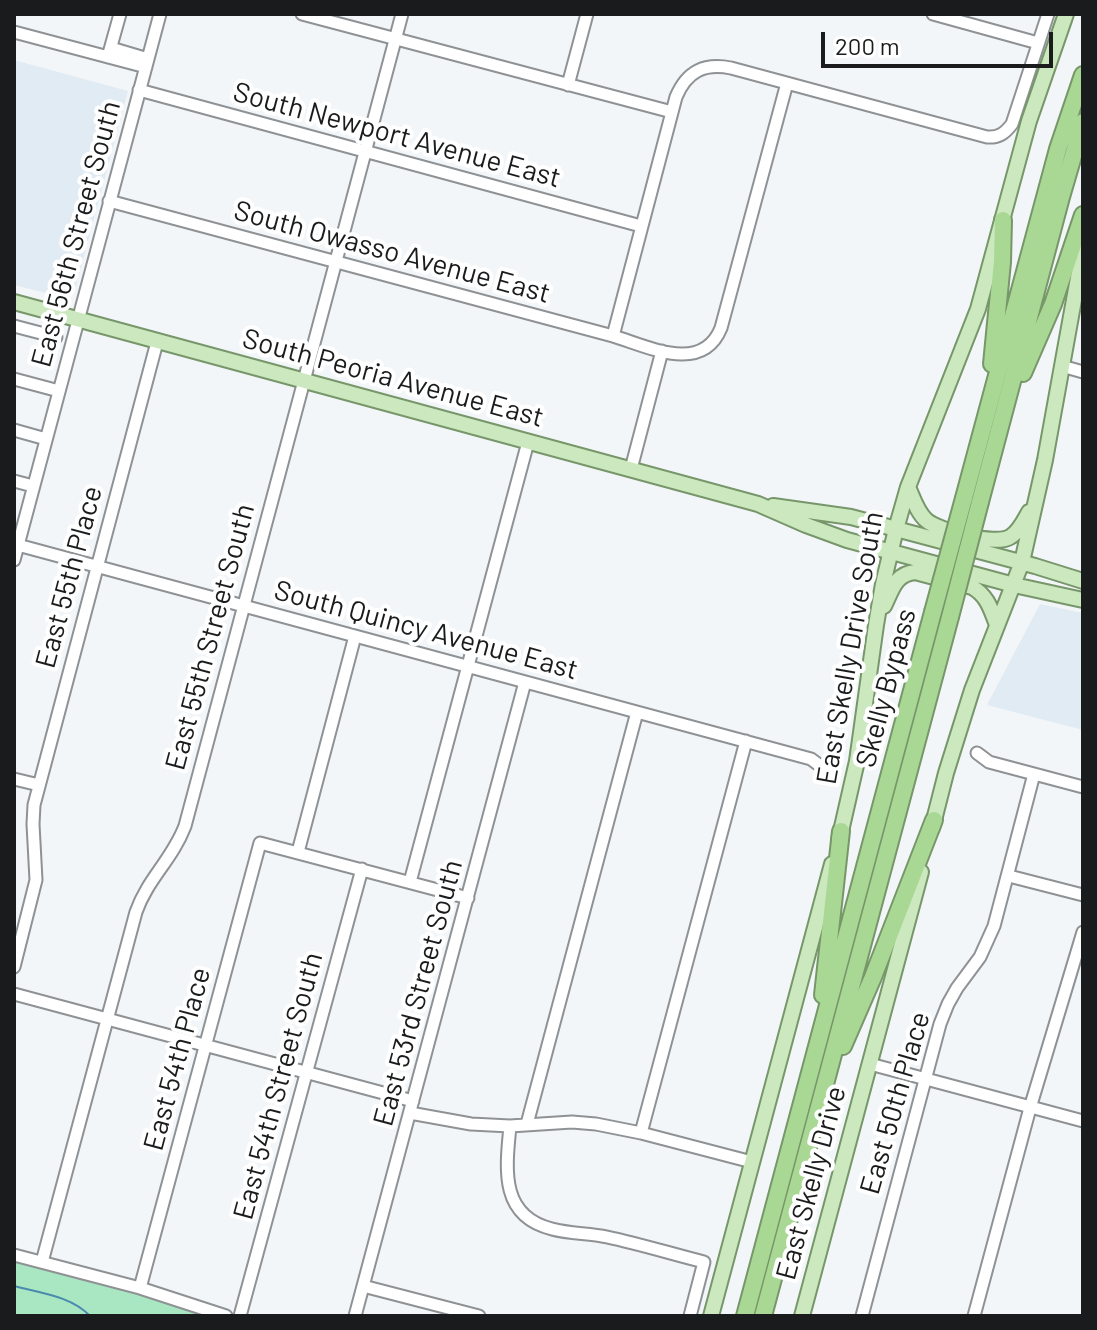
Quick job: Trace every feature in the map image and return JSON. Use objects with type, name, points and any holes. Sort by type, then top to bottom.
[{"type":"highway","name":"Skelly Bypass","points":[[763,1316],[950,617],[990,401],[1058,149],[1083,75]]},
{"type":"highway","name":"Skelly Bypass","points":[[745,1316],[933,612],[1003,418],[1083,122]]},
{"type":"highway","points":[[1003,418],[1053,304],[1083,215]]},
{"type":"highway","points":[[990,401],[1003,220]]},
{"type":"highway","points":[[820,1099],[873,977],[934,820]]},
{"type":"highway","points":[[818,1041],[841,831]]},
{"type":"main road","name":"East Skelly Drive South","points":[[752,1162],[841,831],[859,750],[876,625],[896,529],[908,487],[978,309],[1029,121],[1066,14]]},
{"type":"main road","points":[[870,1064],[968,702],[1022,562],[1083,250]]},
{"type":"main road","name":"South Peoria Avenue East","points":[[14,302],[758,504],[847,540],[1014,585],[1083,600]]},
{"type":"main road","points":[[908,487],[919,513],[930,523],[992,541],[1006,539],[1016,533],[1035,502]]},
{"type":"main road","name":"South Peoria Avenue East","points":[[758,504],[824,512],[896,529],[1083,581]]},
{"type":"main road","points":[[876,625],[897,579],[915,572],[979,591],[988,601],[997,625]]},
{"type":"main road","name":"East Skelly Drive","points":[[802,1316],[870,1064]]},
{"type":"main road","points":[[711,1316],[752,1162]]},
{"type":"street","points":[[110,52],[120,14]]},
{"type":"street","name":"East 56th Street South","points":[[14,560],[160,14]]},
{"type":"street","points":[[302,14],[672,112]]},
{"type":"street","name":"East 55th Street South","points":[[42,1262],[141,899],[175,849],[185,826],[402,14]]},
{"type":"street","points":[[568,85],[587,14]]},
{"type":"street","points":[[933,14],[1038,43]]},
{"type":"street","points":[[980,27],[984,14]]},
{"type":"street","points":[[613,336],[672,112],[680,87],[687,77],[708,66],[720,66],[995,137],[1012,124],[1048,14]]},
{"type":"street","points":[[14,32],[147,63]]},
{"type":"street","points":[[631,469],[662,351],[694,354],[706,349],[718,335],[787,83]]},
{"type":"street","name":"South Newport Avenue East","points":[[139,90],[641,226]]},
{"type":"street","name":"South Owasso Avenue East","points":[[109,201],[662,351]]},
{"type":"street","points":[[14,326],[56,337]]},
{"type":"street","name":"East 55th Place","points":[[14,967],[36,880],[34,805],[157,342]]},
{"type":"street","points":[[1062,366],[1083,372]]},
{"type":"street","points":[[14,379],[59,391]]},
{"type":"street","points":[[14,430],[46,439]]},
{"type":"street","points":[[410,882],[528,442]]},
{"type":"street","points":[[14,481],[33,486]]},
{"type":"street","name":"South Quincy Avenue East","points":[[16,544],[811,759],[823,768]]},
{"type":"street","points":[[355,636],[298,852],[468,898]]},
{"type":"street","name":"East 53rd Street South","points":[[355,1316],[525,682]]},
{"type":"street","points":[[527,1124],[637,712]]},
{"type":"street","points":[[641,1133],[746,741]]},
{"type":"street","points":[[977,753],[989,762],[1083,787]]},
{"type":"street","name":"East 50th Place","points":[[862,1316],[948,1004],[987,944],[1009,876],[1034,774]]},
{"type":"street","points":[[14,779],[39,785]]},
{"type":"street","name":"East 54th Place","points":[[140,1288],[260,843],[298,852]]},
{"type":"street","name":"East 54th Street South","points":[[240,1316],[362,869]]},
{"type":"street","points":[[1009,876],[1083,895]]},
{"type":"street","points":[[974,1316],[1030,1108],[1083,932]]},
{"type":"street","points":[[14,994],[307,1073],[471,1124],[596,1124],[752,1162]]},
{"type":"street","points":[[870,1064],[1083,1121]]},
{"type":"street","points":[[510,1126],[506,1179],[521,1210],[535,1223],[553,1230],[608,1237],[704,1262],[690,1316]]},
{"type":"street","points":[[14,1255],[140,1288],[226,1316]]},
{"type":"street","points":[[363,1286],[479,1316]]},
{"type":"shaded area","points":[[14,60],[128,91],[76,287],[58,282],[54,295],[14,285]]},
{"type":"shaded area","points":[[1040,604],[1083,613],[1083,730],[987,705]]},
{"type":"green space","points":[[14,1261],[156,1297],[208,1316],[14,1316]]},
{"type":"waterway","points":[[14,1286],[64,1300],[90,1316]]}]
